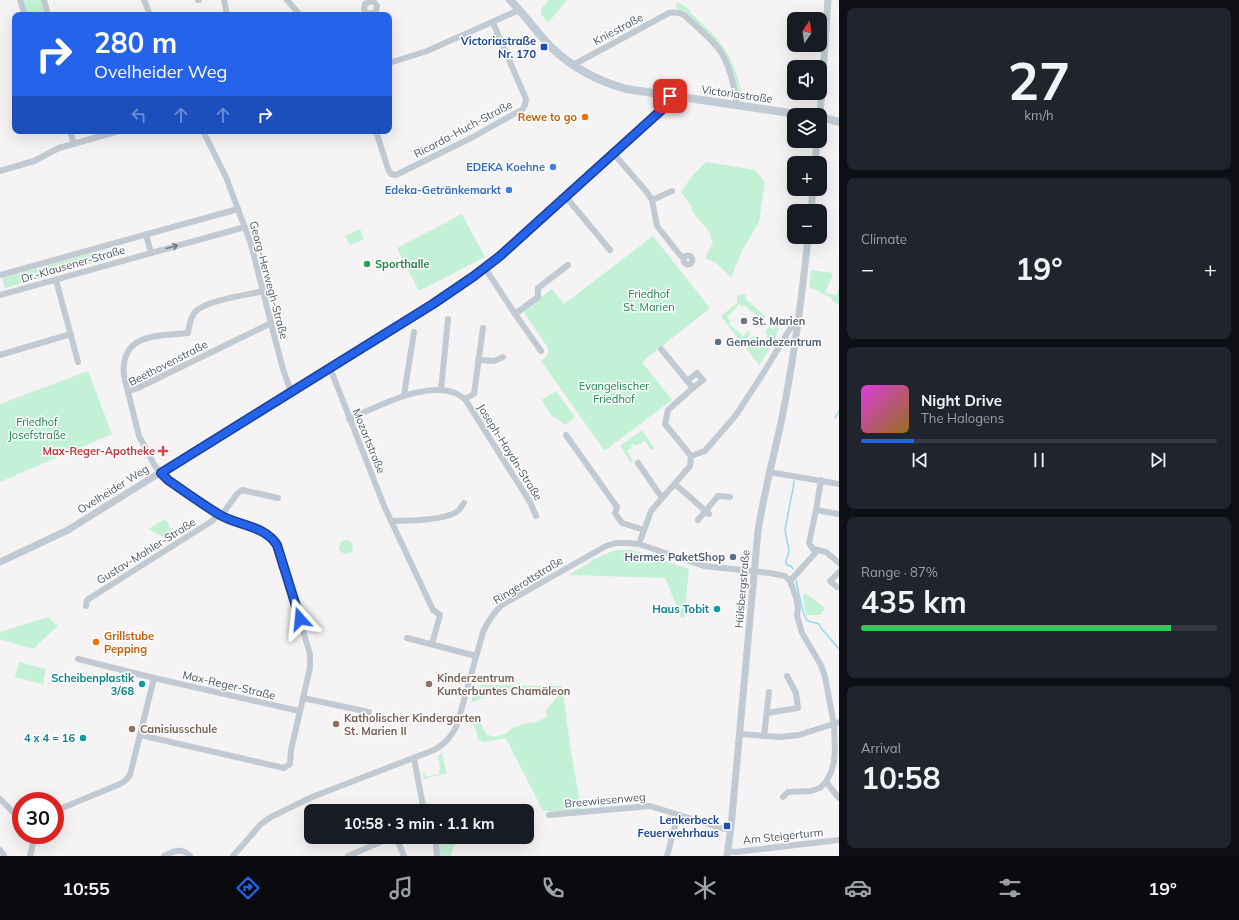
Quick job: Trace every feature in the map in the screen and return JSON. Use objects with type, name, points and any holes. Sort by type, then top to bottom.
[{"type":"main road","name":"Victoriastraße","points":[[510,0],[553,49],[572,65],[595,79],[626,89],[787,112]]},
{"type":"main road","points":[[827,118],[839,122]]},
{"type":"street","points":[[20,0],[24,12]]},
{"type":"street","points":[[44,0],[47,12]]},
{"type":"street","points":[[144,0],[149,12]]},
{"type":"street","points":[[224,0],[226,12]]},
{"type":"street","points":[[287,0],[297,12]]},
{"type":"street","points":[[821,108],[828,0]]},
{"type":"street","points":[[392,62],[427,51],[493,23],[519,10]]},
{"type":"street","name":"Kniestraße","points":[[572,65],[669,13],[680,13],[684,15],[719,50],[732,80],[737,105]]},
{"type":"street","name":"Ricarda-Huch-Straße","points":[[377,134],[388,169],[391,174],[396,175],[473,137],[523,109],[526,99],[493,23]]},
{"type":"street","name":"Ovelheider Weg","points":[[0,562],[68,530],[445,296],[485,268],[512,246],[667,105],[670,96]]},
{"type":"street","points":[[71,134],[74,144]]},
{"type":"street","points":[[0,171],[34,161],[59,148],[109,134]]},
{"type":"street","name":"Georg-Herwegh-Straße","points":[[204,134],[226,177],[251,244],[283,369],[291,392]]},
{"type":"street","points":[[613,153],[646,191],[652,200],[657,226],[684,258]]},
{"type":"street","points":[[652,200],[672,191]]},
{"type":"street","points":[[566,197],[610,250]]},
{"type":"street","name":"Dr.-Klausener-Straße","points":[[0,275],[238,209]]},
{"type":"street","name":"Dr.-Klausener-Straße","points":[[0,293],[56,280],[245,227]]},
{"type":"street","points":[[146,234],[151,253]]},
{"type":"street","name":"Hülsbergstraße","points":[[728,854],[758,531],[769,472],[782,417],[803,288],[807,244]]},
{"type":"street","points":[[515,314],[538,297],[538,288],[568,265]]},
{"type":"street","points":[[485,268],[541,351]]},
{"type":"street","points":[[56,280],[78,362]]},
{"type":"street","points":[[128,392],[124,376],[124,363],[130,348],[136,343],[149,337],[188,333],[190,321],[194,313],[201,307],[211,303],[264,291]]},
{"type":"street","points":[[441,390],[448,319]]},
{"type":"street","name":"Beethovenstraße","points":[[140,735],[284,768],[290,764],[291,750],[311,660],[277,545],[273,538],[266,533],[220,515],[168,480],[161,473],[155,466],[139,436],[128,392],[271,323]]},
{"type":"street","points":[[691,456],[705,451],[736,415],[791,327],[797,326]]},
{"type":"street","name":"Joseph-Haydn-Straße","points":[[465,399],[474,394],[483,328]]},
{"type":"street","points":[[404,396],[414,332]]},
{"type":"street","points":[[0,355],[71,334]]},
{"type":"street","points":[[661,349],[693,388]]},
{"type":"street","points":[[478,360],[494,361],[503,357]]},
{"type":"street","name":"Mozartstraße","points":[[330,368],[349,419],[391,521],[433,610],[440,615],[432,644]]},
{"type":"street","points":[[639,544],[651,511],[690,466],[691,456],[665,424],[668,410],[703,380],[698,373],[688,381]]},
{"type":"street","name":"Joseph-Haydn-Straße","points":[[349,419],[404,396],[425,391],[441,390],[455,393],[465,399],[530,502],[536,516]]},
{"type":"street","points":[[566,435],[617,507],[615,513],[622,523],[644,530]]},
{"type":"street","points":[[638,463],[662,498]]},
{"type":"street","points":[[769,472],[839,484]]},
{"type":"street","points":[[821,480],[809,543],[813,549],[826,552],[839,563]]},
{"type":"street","points":[[675,484],[708,512]]},
{"type":"street","name":"Gustav-Mahler-Straße","points":[[86,606],[87,600],[212,521],[220,515],[242,490],[278,498]]},
{"type":"street","points":[[698,520],[708,512],[718,496],[730,497]]},
{"type":"street","points":[[391,521],[421,520],[446,516],[458,511],[464,503]]},
{"type":"street","points":[[816,510],[839,514]]},
{"type":"street","name":"Ringerottstraße","points":[[234,856],[261,824],[271,817],[312,797],[434,750],[444,744],[451,737],[457,725],[483,632],[487,622],[494,613],[502,605],[606,546],[616,543],[639,544],[704,566],[785,576],[790,581]]},
{"type":"street","points":[[783,797],[788,792],[811,791],[820,788],[826,782],[834,762],[836,724],[823,671],[802,633],[797,616],[798,608],[796,598],[790,581],[818,550]]},
{"type":"street","points":[[837,587],[829,580],[839,572]]},
{"type":"street","points":[[407,638],[476,656]]},
{"type":"street","name":"Max-Reger-Straße","points":[[78,660],[299,712]]},
{"type":"street","points":[[767,713],[798,708],[796,693],[787,676]]},
{"type":"street","points":[[64,807],[120,784],[130,775],[154,678]]},
{"type":"street","points":[[764,736],[769,692]]},
{"type":"street","points":[[303,698],[369,712]]},
{"type":"street","points":[[739,734],[780,737],[799,735],[836,724]]},
{"type":"street","points":[[414,758],[423,804]]},
{"type":"street","points":[[826,782],[839,798]]},
{"type":"street","points":[[0,799],[12,811]]},
{"type":"street","name":"Breewiesenweg","points":[[549,815],[650,806],[731,831]]},
{"type":"street","points":[[667,856],[678,815]]},
{"type":"street","name":"Am Steigerturm","points":[[728,854],[734,852],[839,840]]},
{"type":"street","points":[[30,856],[33,844]]},
{"type":"street","points":[[348,856],[376,844]]},
{"type":"street","points":[[399,844],[404,856]]},
{"type":"street","points":[[436,846],[437,856]]},
{"type":"street","points":[[164,856],[179,850],[184,850],[190,856]]},
{"type":"green space","points":[[22,0],[41,0],[44,12],[26,12]]},
{"type":"green space","points":[[549,0],[567,0],[548,23],[541,14],[541,9]]},
{"type":"green space","points":[[678,2],[689,9],[725,49],[733,66],[743,95],[747,99],[741,98],[726,58],[684,12],[677,9],[675,4]]},
{"type":"green space","points":[[706,162],[755,170],[765,182],[759,222],[742,251],[731,277],[716,263],[705,258],[713,242],[708,230],[691,210],[692,207],[681,192],[692,176]]},
{"type":"green space","points":[[462,214],[485,257],[419,291],[397,248]]},
{"type":"green space","points":[[360,229],[364,239],[350,245],[345,236]]},
{"type":"green space","points":[[653,236],[710,308],[642,362],[672,400],[604,450],[541,361],[548,354],[548,348],[523,311],[552,289],[564,304]]},
{"type":"green space","points":[[96,252],[99,261],[5,288],[2,278]]},
{"type":"green space","points":[[811,270],[832,273],[832,277],[825,292],[836,296],[839,289],[839,305],[831,298],[809,287]]},
{"type":"green space","points":[[743,294],[747,295],[745,298],[766,317],[757,326],[754,324],[759,318],[744,305],[742,307],[739,304],[727,318],[731,321],[729,324],[743,336],[748,331],[751,334],[742,344],[721,316],[737,303],[737,296]]},
{"type":"green space","points":[[776,326],[779,329],[773,343],[768,339],[765,331],[769,327],[773,330]]},
{"type":"green space","points":[[754,336],[770,348],[759,365],[744,346]]},
{"type":"green space","name":"Friedhof Josefstraße","points":[[88,371],[112,434],[0,482],[0,404]]},
{"type":"green space","points":[[556,391],[575,417],[566,425],[552,416],[541,400]]},
{"type":"green space","points":[[642,430],[654,448],[651,450],[645,441],[635,446],[633,443],[631,445],[632,448],[627,451],[633,461],[631,463],[620,446]]},
{"type":"green space","points":[[165,519],[172,534],[166,538],[148,529]]},
{"type":"green space","points":[[346,540],[351,542],[353,547],[351,552],[346,554],[341,552],[339,547],[341,542]]},
{"type":"green space","points":[[617,550],[633,550],[689,569],[684,618],[681,617],[665,578],[569,575],[586,564]]},
{"type":"green space","points":[[805,593],[825,608],[821,615],[806,615],[803,596]]},
{"type":"green space","points":[[48,617],[58,626],[33,649],[0,639],[0,632]]},
{"type":"green space","points":[[19,662],[46,669],[43,684],[15,677]]},
{"type":"green space","points":[[482,685],[562,686],[581,810],[543,811],[506,738],[484,742],[478,739],[476,728],[471,723],[479,720],[486,734],[494,737],[505,734],[511,729],[529,722],[533,723],[547,717],[546,710],[558,696],[553,691],[496,691],[471,703],[475,688]]},
{"type":"green space","points":[[442,753],[447,773],[424,779],[422,773],[425,773],[426,777],[439,774],[440,769],[438,756]]},
{"type":"green space","points":[[437,844],[456,844],[451,856],[438,856]]},
{"type":"waterway","points":[[835,418],[839,411]]},
{"type":"waterway","points":[[793,569],[786,564],[789,551],[785,530],[794,481]]},
{"type":"waterway","points":[[796,580],[805,617],[810,622],[819,624],[839,649]]},
{"type":"place","name":"Victoriastraße Nr. 170","points":[[544,47]]},
{"type":"place","name":"Rewe to go","points":[[585,117]]},
{"type":"place","name":"EDEKA Koehne","points":[[553,167]]},
{"type":"place","name":"Edeka-Getränkemarkt","points":[[509,190]]},
{"type":"place","name":"Sporthalle","points":[[367,264]]},
{"type":"place","name":"St. Marien","points":[[744,321]]},
{"type":"place","name":"Gemeindezentrum","points":[[718,342]]},
{"type":"place","name":"Max-Reger-Apotheke","points":[[163,451]]},
{"type":"place","name":"Hermes PaketShop","points":[[733,557]]},
{"type":"place","name":"Haus Tobit","points":[[717,609]]},
{"type":"place","name":"Grillstube Pepping","points":[[96,642]]},
{"type":"place","name":"Scheibenplastik 3/68","points":[[142,684]]},
{"type":"place","name":"Kinderzentrum Kunterbuntes Chamäleon","points":[[429,684]]},
{"type":"place","name":"Katholischer Kindergarten St. Marien II","points":[[336,724]]},
{"type":"place","name":"Canisiusschule","points":[[132,729]]},
{"type":"place","name":"4 x 4 = 16","points":[[83,738]]},
{"type":"place","name":"Lenkerbeck Feuerwehrhaus","points":[[727,826]]},
{"type":"route","points":[[300,619],[277,545],[273,538],[259,529],[222,516],[168,480],[161,473],[433,304],[485,268],[512,246],[667,105],[670,96]]},
{"type":"park label","name":"Friedhof St. Marien","points":[[649,300]]},
{"type":"park label","name":"Evangelischer Friedhof","points":[[614,392]]}]
